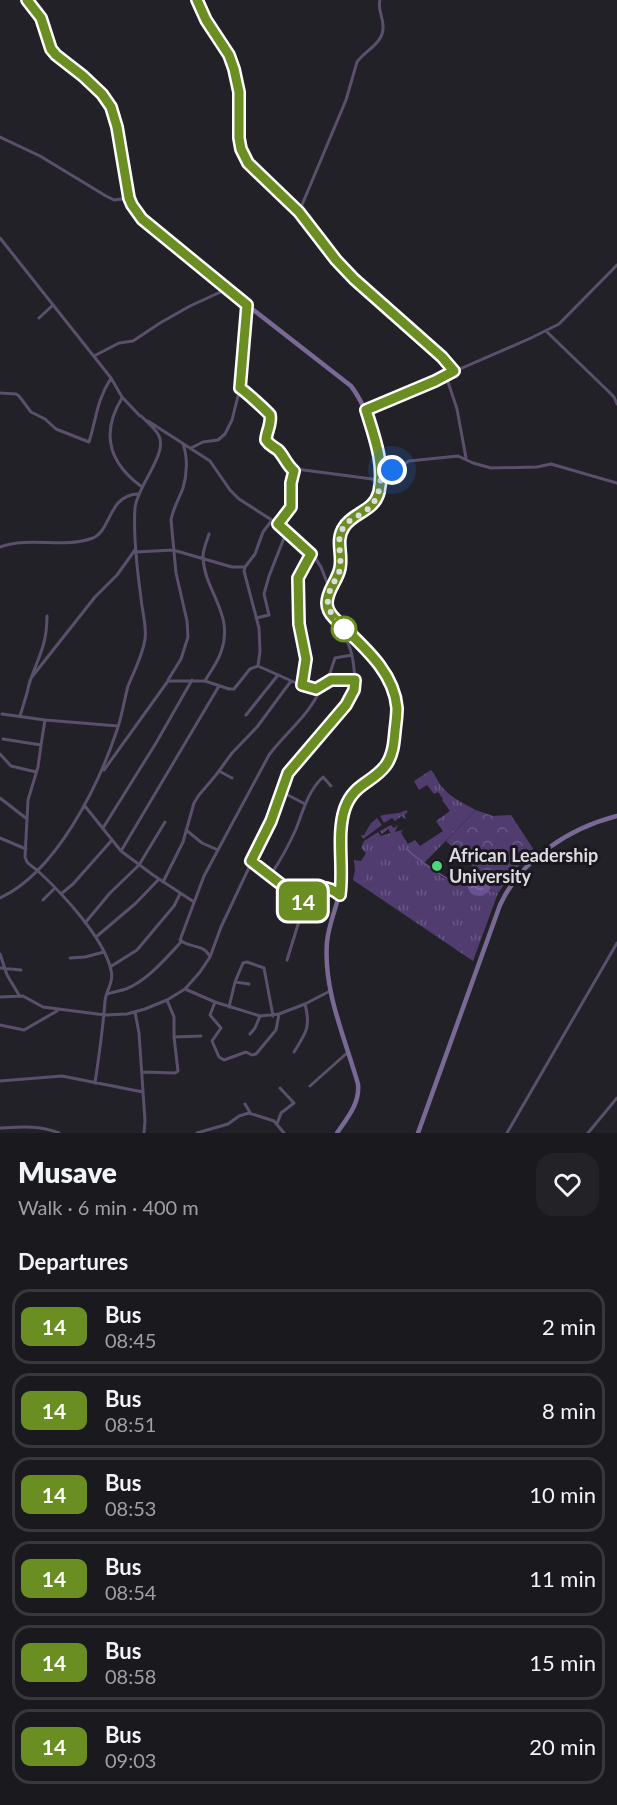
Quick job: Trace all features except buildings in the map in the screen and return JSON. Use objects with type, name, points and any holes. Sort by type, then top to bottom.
[{"type":"main road","points":[[27,0],[41,18],[51,49],[102,94],[111,107],[117,127],[129,198],[142,219],[351,386],[366,410],[380,458],[381,480],[378,496],[363,513],[349,520],[343,529],[339,540],[340,570],[327,603],[331,615],[363,646],[383,671],[393,689],[397,709],[393,750],[389,759],[382,769],[356,790],[349,799],[342,820],[342,878],[340,895],[329,927],[327,962],[331,990],[358,1084],[359,1095],[337,1133]]},
{"type":"main road","points":[[418,1133],[500,904],[507,892],[526,867],[559,841],[587,826],[617,816]]},
{"type":"street","points":[[197,0],[206,20],[229,55],[234,69],[239,92],[239,138],[244,156],[253,169],[299,212],[336,260],[354,279],[442,357],[454,371]]},
{"type":"street","points":[[299,212],[346,100],[357,62],[374,46],[382,33],[380,0]]},
{"type":"street","points":[[0,136],[40,156],[105,196],[114,200],[129,198]]},
{"type":"street","points":[[0,238],[111,378],[122,397],[153,428],[159,437],[161,447],[138,494],[135,506],[136,550],[145,640],[101,774]]},
{"type":"street","points":[[366,410],[546,332],[559,324],[617,265]]},
{"type":"street","points":[[94,356],[119,343],[134,341],[190,306],[228,288]]},
{"type":"street","points":[[39,318],[53,305]]},
{"type":"street","points":[[191,448],[203,442],[218,440],[225,434],[232,420],[240,388],[247,305]]},
{"type":"street","points":[[546,332],[614,397],[617,404]]},
{"type":"street","points":[[446,375],[457,409],[466,458]]},
{"type":"street","points":[[0,393],[20,396],[31,412],[45,419],[56,429],[89,442],[97,406],[111,378]]},
{"type":"street","points":[[240,388],[270,416],[266,440],[278,450],[294,472]]},
{"type":"street","points":[[122,397],[112,418],[110,442],[117,463],[128,477],[142,487]]},
{"type":"street","points":[[141,416],[210,461],[230,490],[278,524],[318,561],[331,589]]},
{"type":"street","points":[[0,898],[17,890],[37,870],[73,825],[101,774],[168,681],[181,659],[188,637],[187,621],[179,590],[171,520],[172,512],[183,489],[185,476],[186,461],[182,443]]},
{"type":"street","points":[[381,471],[429,457],[458,456],[491,468],[537,467],[551,464],[617,483]]},
{"type":"street","points":[[278,524],[291,507],[291,483],[294,472],[300,468],[381,480]]},
{"type":"street","points":[[0,547],[20,542],[69,543],[94,538],[125,496],[138,494]]},
{"type":"street","points":[[258,666],[260,642],[256,618],[244,577],[245,567],[255,554],[263,532],[272,520]]},
{"type":"street","points":[[256,618],[269,615],[264,594],[286,533]]},
{"type":"street","points":[[205,681],[221,652],[224,637],[223,615],[211,587],[203,557],[209,534]]},
{"type":"street","points":[[136,550],[173,550],[232,567],[245,567]]},
{"type":"street","points":[[20,716],[30,680],[136,550]]},
{"type":"street","points":[[302,685],[306,659],[299,624],[298,578],[311,554]]},
{"type":"street","points":[[0,997],[23,996],[43,1007],[58,1010],[105,1015],[135,1012],[167,1000],[185,989],[200,972],[210,957],[221,927],[271,821],[288,773],[346,705],[354,690],[352,655],[346,639],[335,625],[331,615]]},
{"type":"street","points":[[27,693],[30,677],[43,647],[47,616]]},
{"type":"street","points":[[168,681],[205,681],[234,689],[250,669],[258,666],[316,689],[327,682],[335,658],[352,655]]},
{"type":"street","points":[[246,715],[278,675]]},
{"type":"street","points":[[103,828],[162,734],[192,680]]},
{"type":"street","points":[[327,682],[355,680]]},
{"type":"street","points":[[163,882],[186,830],[194,803],[232,753],[257,728],[291,681]]},
{"type":"street","points":[[121,851],[219,686]]},
{"type":"street","points":[[182,941],[180,937],[204,876],[269,755],[300,720],[319,694],[322,686]]},
{"type":"street","points":[[2,714],[118,726]]},
{"type":"street","points":[[45,720],[36,772],[28,800],[25,857],[27,862],[61,894],[96,937],[110,967],[112,981],[107,994],[95,1083]]},
{"type":"street","points":[[3,739],[41,745]]},
{"type":"street","points":[[0,754],[11,766],[36,772]]},
{"type":"street","points":[[219,771],[232,778]]},
{"type":"street","points":[[270,876],[296,829],[305,804],[321,778],[325,778],[331,786]]},
{"type":"street","points":[[282,792],[305,804]]},
{"type":"street","points":[[0,798],[27,819]]},
{"type":"street","points":[[84,805],[121,851],[194,902]]},
{"type":"street","points":[[85,923],[140,865],[165,822]]},
{"type":"street","points":[[186,830],[202,843],[218,850]]},
{"type":"street","points":[[0,838],[26,849]]},
{"type":"street","points":[[61,894],[78,879],[112,840]]},
{"type":"street","points":[[251,861],[304,902]]},
{"type":"street","points":[[96,937],[136,903],[159,879]]},
{"type":"street","points":[[287,960],[304,902],[323,887],[331,888],[340,895]]},
{"type":"street","points":[[43,900],[55,888]]},
{"type":"street","points":[[110,967],[137,950],[174,906],[180,894]]},
{"type":"street","points":[[182,941],[206,950],[210,957]]},
{"type":"street","points":[[107,994],[133,985],[159,966],[182,941]]},
{"type":"street","points":[[507,1133],[617,943]]},
{"type":"street","points":[[70,958],[104,952]]},
{"type":"street","points":[[0,954],[2,969],[19,996]]},
{"type":"street","points":[[228,1007],[244,962],[264,968],[273,1016]]},
{"type":"street","points":[[2,969],[21,970]]},
{"type":"street","points":[[235,982],[249,984]]},
{"type":"street","points":[[185,989],[214,1002],[260,1016],[279,1014],[305,1004],[331,990]]},
{"type":"street","points":[[142,1072],[177,1072],[174,1013],[167,1000]]},
{"type":"street","points":[[214,1002],[210,1015],[221,1028],[212,1041],[219,1057],[224,1060],[246,1052],[256,1054],[276,1030],[279,1014]]},
{"type":"street","points":[[292,1051],[303,1037],[309,1020],[305,1004]]},
{"type":"street","points":[[0,1024],[24,1030],[58,1010]]},
{"type":"street","points":[[135,1012],[142,1072],[144,1133]]},
{"type":"street","points":[[250,1034],[260,1016]]},
{"type":"street","points":[[174,1037],[201,1036]]},
{"type":"street","points":[[310,1086],[349,1051]]},
{"type":"street","points":[[0,1081],[62,1076],[143,1092]]},
{"type":"street","points":[[276,1124],[281,1113],[295,1102],[280,1088]]},
{"type":"street","points":[[588,1133],[617,1098]]},
{"type":"street","points":[[245,1104],[251,1114]]},
{"type":"street","points":[[197,1133],[231,1122],[242,1114],[251,1114],[268,1118],[284,1133]]},
{"type":"street","points":[[0,1128],[22,1126],[48,1128],[59,1133]]},
{"type":"green space","points":[[431,770],[449,794],[476,810],[424,863],[443,878],[467,885],[468,890],[477,896],[484,895],[489,890],[498,893],[473,961],[353,880],[354,860],[361,861],[366,853],[361,848],[364,841],[378,832],[381,836],[391,833],[388,829],[382,834],[380,831],[391,825],[394,828],[398,825],[395,832],[403,830],[401,833],[408,844],[415,840],[420,846],[443,831],[436,821],[450,811],[438,792],[434,794],[427,785],[419,790],[414,781]]},
{"type":"green space","points":[[406,810],[408,812],[404,815],[405,819],[402,816],[395,821],[392,818],[384,823],[380,816],[400,813]]},
{"type":"green space","points":[[476,810],[493,816],[511,815],[534,850],[498,893],[489,890],[491,886],[483,873],[479,872],[471,875],[467,885],[459,884],[464,873],[474,868],[446,841]]},
{"type":"green space","points":[[377,818],[382,825],[363,839],[361,835],[364,835]]},
{"type":"green space","points":[[361,863],[370,866],[365,880],[356,877]]},
{"type":"water","points":[[479,872],[484,873],[490,879],[490,889],[484,895],[479,896],[474,895],[468,889],[467,884],[468,879],[474,873]]},
{"type":"waterway","points":[[407,849],[443,876],[467,885]]},
{"type":"bus line","name":"14","points":[[27,0],[41,18],[51,49],[102,94],[111,107],[126,170],[129,198],[136,212],[247,305],[240,388],[270,416],[270,425],[265,438],[268,444],[278,450],[287,465],[294,471],[291,483],[291,507],[278,524],[311,554],[298,578],[299,624],[306,659],[302,685],[318,689],[331,680],[355,680],[354,690],[346,705],[288,773],[271,821],[251,861],[304,902],[323,887],[331,888],[340,895],[341,834],[345,808],[356,790],[387,764],[393,750],[397,709],[389,680],[363,646],[331,615],[327,603],[340,570],[339,540],[341,533],[349,520],[363,513],[378,496],[381,480],[380,458],[366,410],[454,371],[442,357],[354,279],[336,260],[299,212],[248,163],[241,149],[239,138],[239,92],[234,69],[229,55],[206,20],[197,0]]},
{"type":"place","name":"African Leadership University","points":[[437,866]]},
{"type":"route","points":[[344,629],[331,615],[327,603],[340,570],[339,540],[341,533],[349,520],[363,513],[378,496],[381,471],[392,470]]}]
